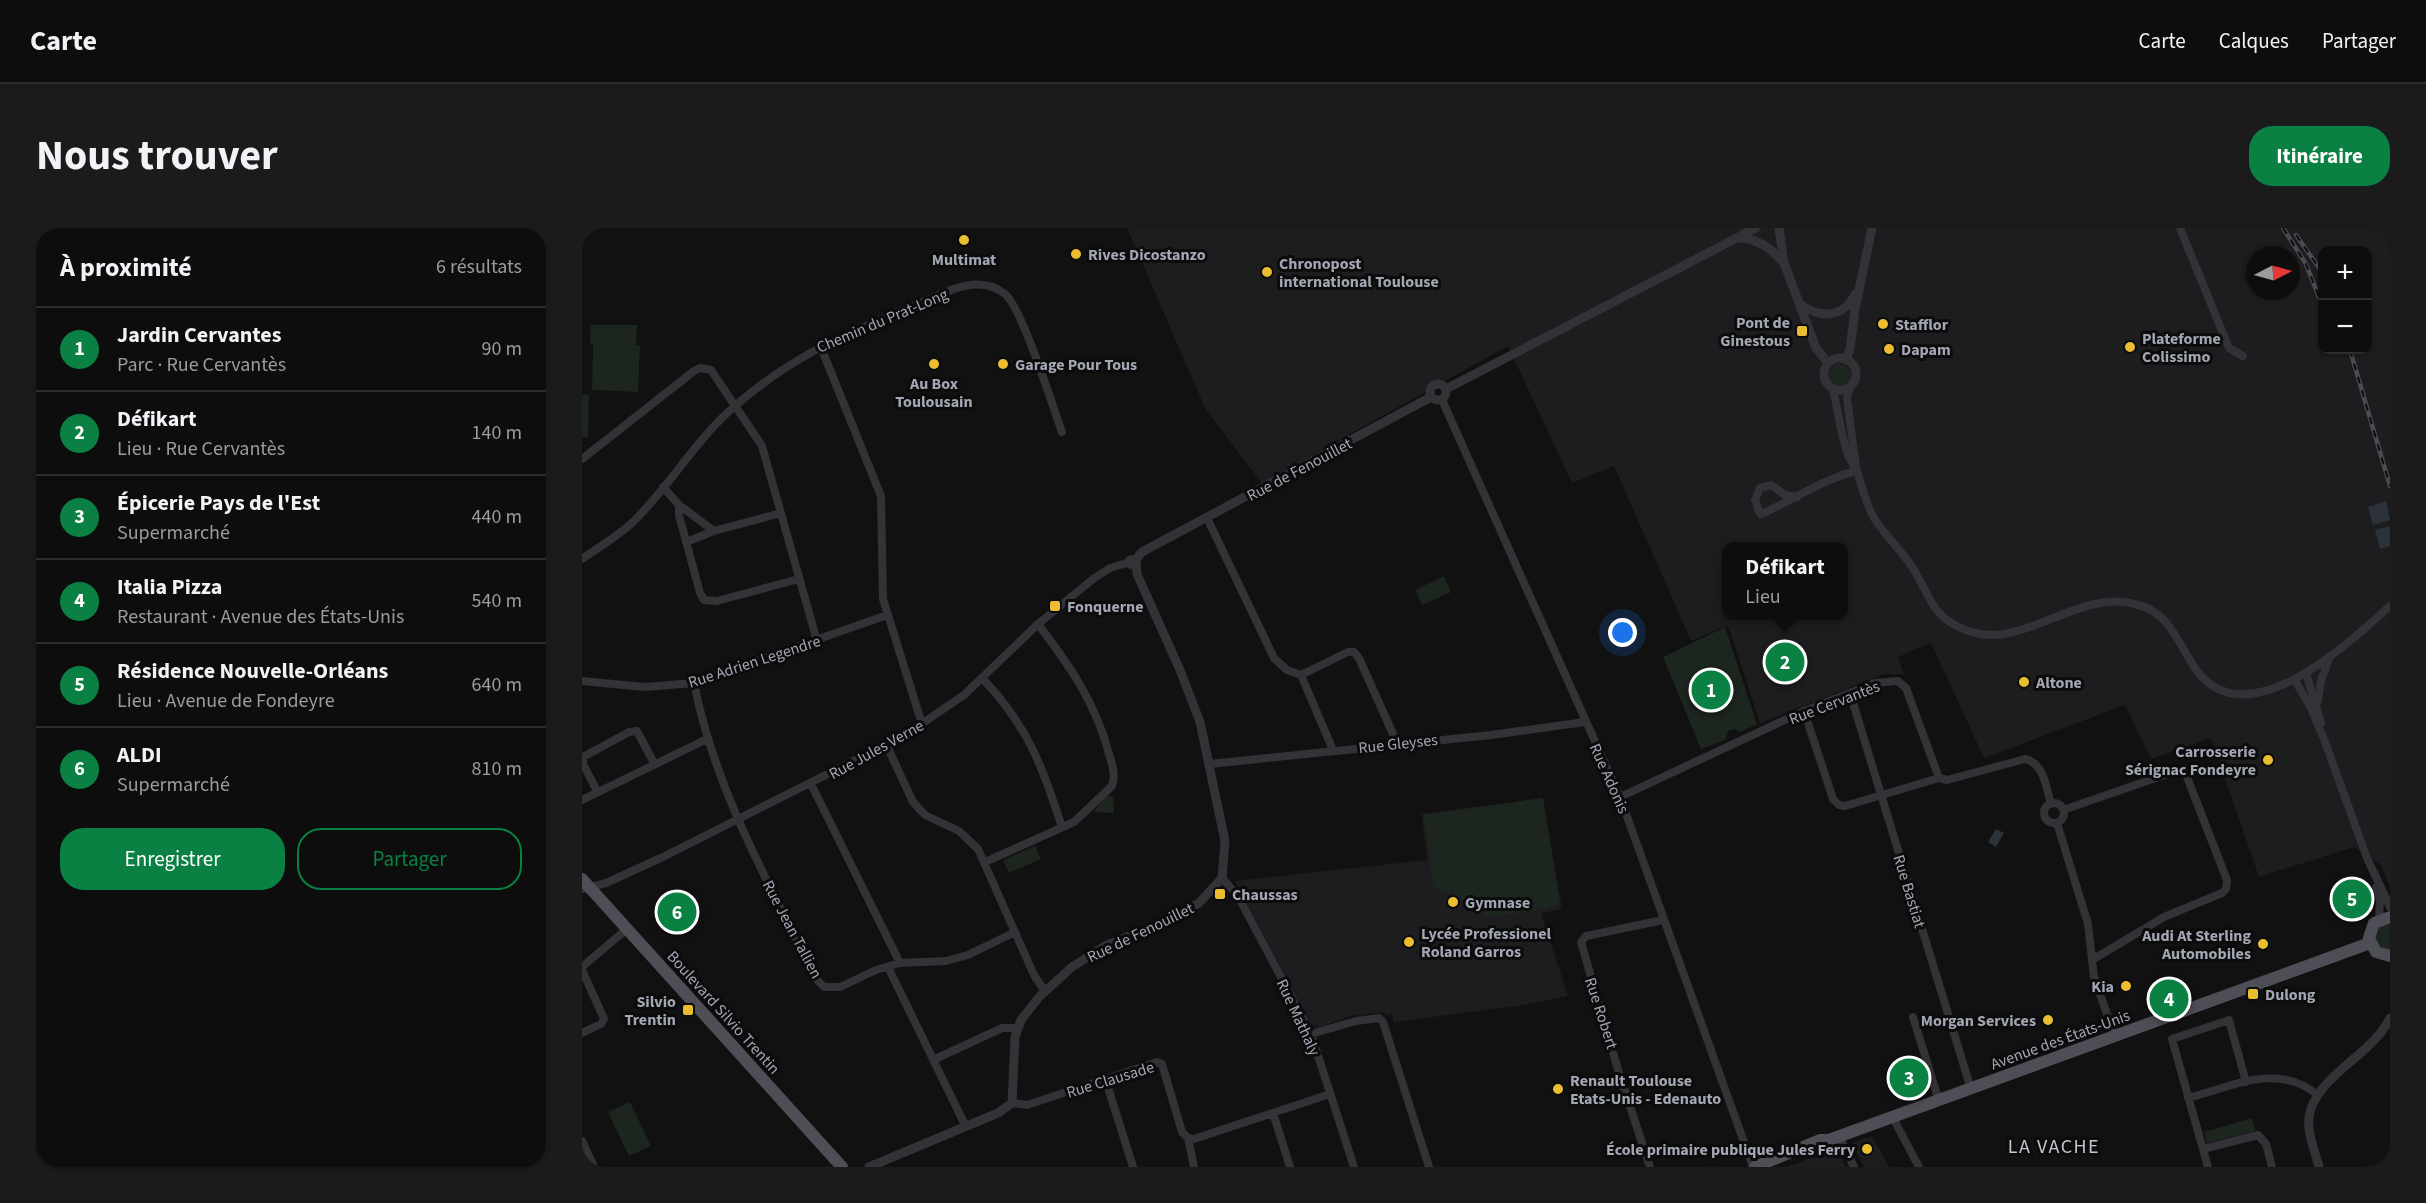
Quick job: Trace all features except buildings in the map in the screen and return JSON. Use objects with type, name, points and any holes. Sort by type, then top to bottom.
[{"type":"main road","name":"Boulevard Silvio Trentin","points":[[585,885],[627,928],[842,1167]]},
{"type":"main road","points":[[2384,918],[2369,932],[2370,943],[2376,952],[2390,956]]},
{"type":"main road","name":"Avenue des États-Unis","points":[[1754,1167],[1795,1153],[1813,1150],[1834,1138],[2370,943]]},
{"type":"street","points":[[1446,389],[1756,228]]},
{"type":"street","points":[[1756,228],[1758,243]]},
{"type":"street","points":[[1846,360],[1872,228]]},
{"type":"street","points":[[2180,228],[2229,348],[2243,356]]},
{"type":"street","points":[[1768,246],[1776,243],[1780,232]]},
{"type":"street","points":[[1780,232],[1784,263],[1816,348],[1828,363]]},
{"type":"street","points":[[1738,238],[1768,246],[1784,263]]},
{"type":"street","points":[[1799,303],[1818,314],[1832,315],[1841,312],[1853,299],[1862,281]]},
{"type":"street","name":"Chemin du Prat-Long","points":[[582,559],[633,522],[735,405],[820,345],[952,290],[975,284],[989,286],[1005,294],[1017,310],[1062,432]]},
{"type":"street","points":[[820,345],[881,496],[882,585],[887,615],[922,724]]},
{"type":"street","points":[[1850,387],[1844,390],[1833,389],[1827,385],[1824,376],[1828,363],[1837,359],[1846,360],[1855,371],[1855,380],[1846,398],[1856,469],[1873,517],[1908,561],[1936,609],[1959,626],[1985,635],[2005,634],[2095,604],[2111,601],[2132,603],[2153,611],[2170,625],[2200,676],[2230,693],[2250,694],[2294,679],[2329,659],[2390,606]]},
{"type":"street","points":[[582,459],[700,368],[711,370],[762,446],[817,641]]},
{"type":"street","points":[[1440,384],[1446,389],[1446,395],[1442,400],[1436,401],[1431,397],[1430,389],[1433,386],[1440,384]]},
{"type":"street","points":[[1833,389],[1848,457],[1856,469]]},
{"type":"street","name":"Rue de Fenouillet","points":[[1134,562],[1142,552],[1431,397]]},
{"type":"street","name":"Rue Adonis","points":[[1442,400],[1620,797],[1754,1167]]},
{"type":"street","points":[[1797,497],[1785,495],[1771,485],[1760,488],[1755,500],[1760,514],[1797,497],[1843,474],[1856,469]]},
{"type":"street","points":[[663,487],[679,505],[714,531]]},
{"type":"street","points":[[679,505],[700,593],[704,600],[711,602],[800,579]]},
{"type":"street","points":[[687,542],[714,531],[781,513]]},
{"type":"street","points":[[1207,518],[1274,658],[1287,670],[1301,675],[1348,652],[1354,652],[1364,668],[1397,743]]},
{"type":"street","points":[[1134,562],[1192,699],[1210,764],[1225,841],[1222,878]]},
{"type":"street","name":"Rue Jules Verne","points":[[585,885],[663,857],[811,784],[922,724],[983,679],[1038,624],[1093,579],[1110,568],[1134,562]]},
{"type":"street","name":"Rue Adrien Legendre","points":[[582,681],[645,687],[694,683],[887,615]]},
{"type":"street","points":[[985,862],[1080,817],[1112,786],[1113,768],[1090,698],[1069,664],[1038,624]]},
{"type":"street","points":[[2318,708],[2319,691],[2329,659]]},
{"type":"street","points":[[2306,673],[2318,708],[2324,739]]},
{"type":"street","points":[[1301,675],[1333,750]]},
{"type":"street","points":[[983,679],[1007,705],[1024,729],[1044,773],[1062,827]]},
{"type":"street","points":[[2294,679],[2310,706],[2324,739],[2372,871],[2384,918]]},
{"type":"street","name":"Rue Cervantès","points":[[1620,797],[1804,711],[1875,682],[1886,681],[1898,681],[1906,688],[1939,778]]},
{"type":"street","points":[[694,683],[707,739],[738,819]]},
{"type":"street","name":"Rue Bastiat","points":[[1850,693],[1971,1089]]},
{"type":"street","points":[[1804,711],[1833,799],[1839,805],[1845,806],[1939,778],[1947,780],[2025,759],[2036,762],[2051,804]]},
{"type":"street","name":"Rue Gleyses","points":[[1210,764],[1491,735],[1585,722]]},
{"type":"street","points":[[597,791],[583,764],[583,757],[629,732],[637,731],[641,736],[654,764]]},
{"type":"street","points":[[582,800],[707,739]]},
{"type":"street","points":[[886,744],[913,802],[933,820],[969,837],[985,862],[1034,975],[1045,991]]},
{"type":"street","points":[[2063,810],[2179,770],[2185,772],[2227,880],[2226,889],[2222,893],[2164,917],[2091,960]]},
{"type":"street","points":[[811,784],[900,963]]},
{"type":"street","points":[[2056,823],[2047,820],[2044,815],[2046,807],[2057,804],[2063,810]]},
{"type":"street","points":[[2056,823],[2062,819],[2063,810]]},
{"type":"street","name":"Rue Jean Tallien","points":[[738,819],[817,980],[833,989],[900,963],[957,958],[979,951],[1015,932]]},
{"type":"street","points":[[2056,823],[2088,924],[2094,977],[2115,1037]]},
{"type":"street","points":[[2372,871],[2390,907]]},
{"type":"street","name":"Rue de Fenouillet","points":[[1012,1103],[1015,1092],[1013,1045],[1017,1028],[1045,991],[1072,967],[1105,946],[1175,917],[1193,907],[1222,878]]},
{"type":"street","name":"Rue Mathaly","points":[[1222,878],[1238,896],[1311,1034],[1354,1167]]},
{"type":"street","name":"Rue Robert","points":[[1650,1167],[1619,1073],[1581,942],[1586,936],[1663,920]]},
{"type":"street","points":[[582,1033],[601,1024],[604,1019],[582,968],[627,928]]},
{"type":"street","points":[[888,967],[966,1127]]},
{"type":"street","points":[[1913,1017],[1939,1101]]},
{"type":"street","points":[[1311,1034],[1356,1021],[1379,1018],[1383,1022],[1429,1167]]},
{"type":"street","points":[[2319,1167],[2309,1126],[2312,1106],[2318,1095],[2376,1038],[2390,1018]]},
{"type":"street","points":[[2208,1167],[2172,1040],[2229,1020],[2246,1082]]},
{"type":"street","points":[[933,1060],[1002,1028],[1017,1028]]},
{"type":"street","name":"Rue Clausade","points":[[1012,1103],[1027,1105],[1157,1062],[1162,1064],[1182,1132],[1188,1138]]},
{"type":"street","points":[[2188,1098],[2272,1077],[2293,1079],[2318,1095]]},
{"type":"street","points":[[1105,1078],[1133,1167]]},
{"type":"street","points":[[1194,1167],[1187,1146],[1188,1138],[1194,1139],[1330,1094]]},
{"type":"street","points":[[869,1167],[998,1113],[1012,1103]]},
{"type":"street","points":[[1273,1113],[1290,1167]]},
{"type":"street","points":[[1893,1118],[1918,1167]]},
{"type":"street","points":[[2203,1149],[2258,1135],[2266,1144],[2272,1167]]},
{"type":"street","points":[[1834,1138],[1854,1167]]},
{"type":"street","points":[[582,1141],[594,1167]]},
{"type":"shaded area","points":[[1127,228],[2390,228],[2390,887],[2381,865],[2354,847],[2259,877],[2211,738],[2151,759],[2125,705],[1984,758],[1931,643],[1898,657],[1904,674],[1884,674],[1760,723],[1728,625],[1691,641],[1614,466],[1572,483],[1508,346],[1262,483],[1206,410]]},
{"type":"shaded area","points":[[591,325],[637,325],[636,345],[640,346],[638,392],[592,390]]},
{"type":"shaded area","points":[[1840,364],[1848,367],[1851,375],[1848,383],[1840,386],[1832,383],[1829,375],[1832,367]]},
{"type":"shaded area","points":[[582,394],[589,395],[588,437],[582,437]]},
{"type":"shaded area","points":[[2386,501],[2390,520],[2373,525],[2368,507]]},
{"type":"shaded area","points":[[2390,526],[2390,546],[2380,549],[2375,530]]},
{"type":"shaded area","points":[[1444,576],[1451,592],[1422,605],[1415,590]]},
{"type":"shaded area","points":[[1725,627],[1757,724],[1740,732],[1734,729],[1728,731],[1725,740],[1701,749],[1663,657]]},
{"type":"shaded area","points":[[1107,795],[1113,797],[1114,813],[1093,812]]},
{"type":"shaded area","name":"Lycée Professionel Roland Garros","points":[[1543,798],[1562,909],[1541,913],[1568,996],[1517,1006],[1394,1022],[1392,1014],[1386,1015],[1385,1012],[1350,1016],[1318,1028],[1311,1025],[1235,881],[1427,860],[1422,814]]},
{"type":"shaded area","points":[[1543,798],[1560,906],[1487,918],[1451,891],[1449,894],[1433,886],[1424,815]]},
{"type":"shaded area","points":[[1996,829],[2004,833],[1996,847],[1988,842]]},
{"type":"shaded area","points":[[1035,846],[1041,859],[1009,873],[1003,860]]},
{"type":"shaded area","points":[[2390,925],[2390,949],[2384,949],[2375,939],[2379,927]]},
{"type":"shaded area","points":[[630,1102],[651,1146],[629,1156],[608,1112]]},
{"type":"shaded area","points":[[2252,1118],[2255,1131],[2207,1143],[2204,1132]]},
{"type":"shaded area","name":"École primaire publique Jules Ferry","points":[[1872,1136],[1889,1167],[1864,1167],[1852,1143]]},
{"type":"shaded area","points":[[1836,1149],[1846,1167],[1787,1167],[1800,1162]]},
{"type":"railway","points":[[2283,228],[2306,264],[2320,300]]},
{"type":"railway","points":[[2296,235],[2318,266]]},
{"type":"railway","points":[[2351,354],[2390,486]]},
{"type":"place","name":"Multimat","points":[[964,240]]},
{"type":"place","name":"Rives Dicostanzo","points":[[1076,254]]},
{"type":"place","name":"Chronopost international Toulouse","points":[[1267,272]]},
{"type":"place","name":"Stafflor","points":[[1883,324]]},
{"type":"place","name":"Pont de Ginestous","points":[[1802,331]]},
{"type":"place","name":"Plateforme Colissimo","points":[[2130,347]]},
{"type":"place","name":"Dapam","points":[[1889,349]]},
{"type":"place","name":"Au Box Toulousain","points":[[934,364]]},
{"type":"place","name":"Garage Pour Tous","points":[[1003,364]]},
{"type":"place","name":"Fonquerne","points":[[1055,606]]},
{"type":"place","name":"Défikart","points":[[1785,662]]},
{"type":"place","name":"Altone","points":[[2024,682]]},
{"type":"place","name":"Jardin Cervantes","points":[[1711,690]]},
{"type":"place","name":"Carrosserie Sérignac Fondeyre","points":[[2268,760]]},
{"type":"place","name":"Chaussas","points":[[1220,894]]},
{"type":"place","name":"Résidence Nouvelle-Orléans","points":[[2352,899]]},
{"type":"place","name":"Gymnase","points":[[1453,902]]},
{"type":"place","name":"ALDI","points":[[677,912]]},
{"type":"place","name":"Lycée Professionel Roland Garros","points":[[1409,942]]},
{"type":"place","name":"Audi At Sterling Automobiles","points":[[2263,944]]},
{"type":"place","name":"Kia","points":[[2126,986]]},
{"type":"place","name":"Dulong","points":[[2253,994]]},
{"type":"place","name":"Italia Pizza","points":[[2169,999]]},
{"type":"place","name":"Silvio Trentin","points":[[688,1010]]},
{"type":"place","name":"Morgan Services","points":[[2048,1020]]},
{"type":"place","name":"Épicerie Pays de l'Est","points":[[1909,1078]]},
{"type":"place","name":"Renault Toulouse Etats-Unis - Edenauto","points":[[1558,1089]]},
{"type":"place","name":"École primaire publique Jules Ferry","points":[[1867,1149]]},
{"type":"district","name":"LA VACHE","points":[[2054,1146]]}]
